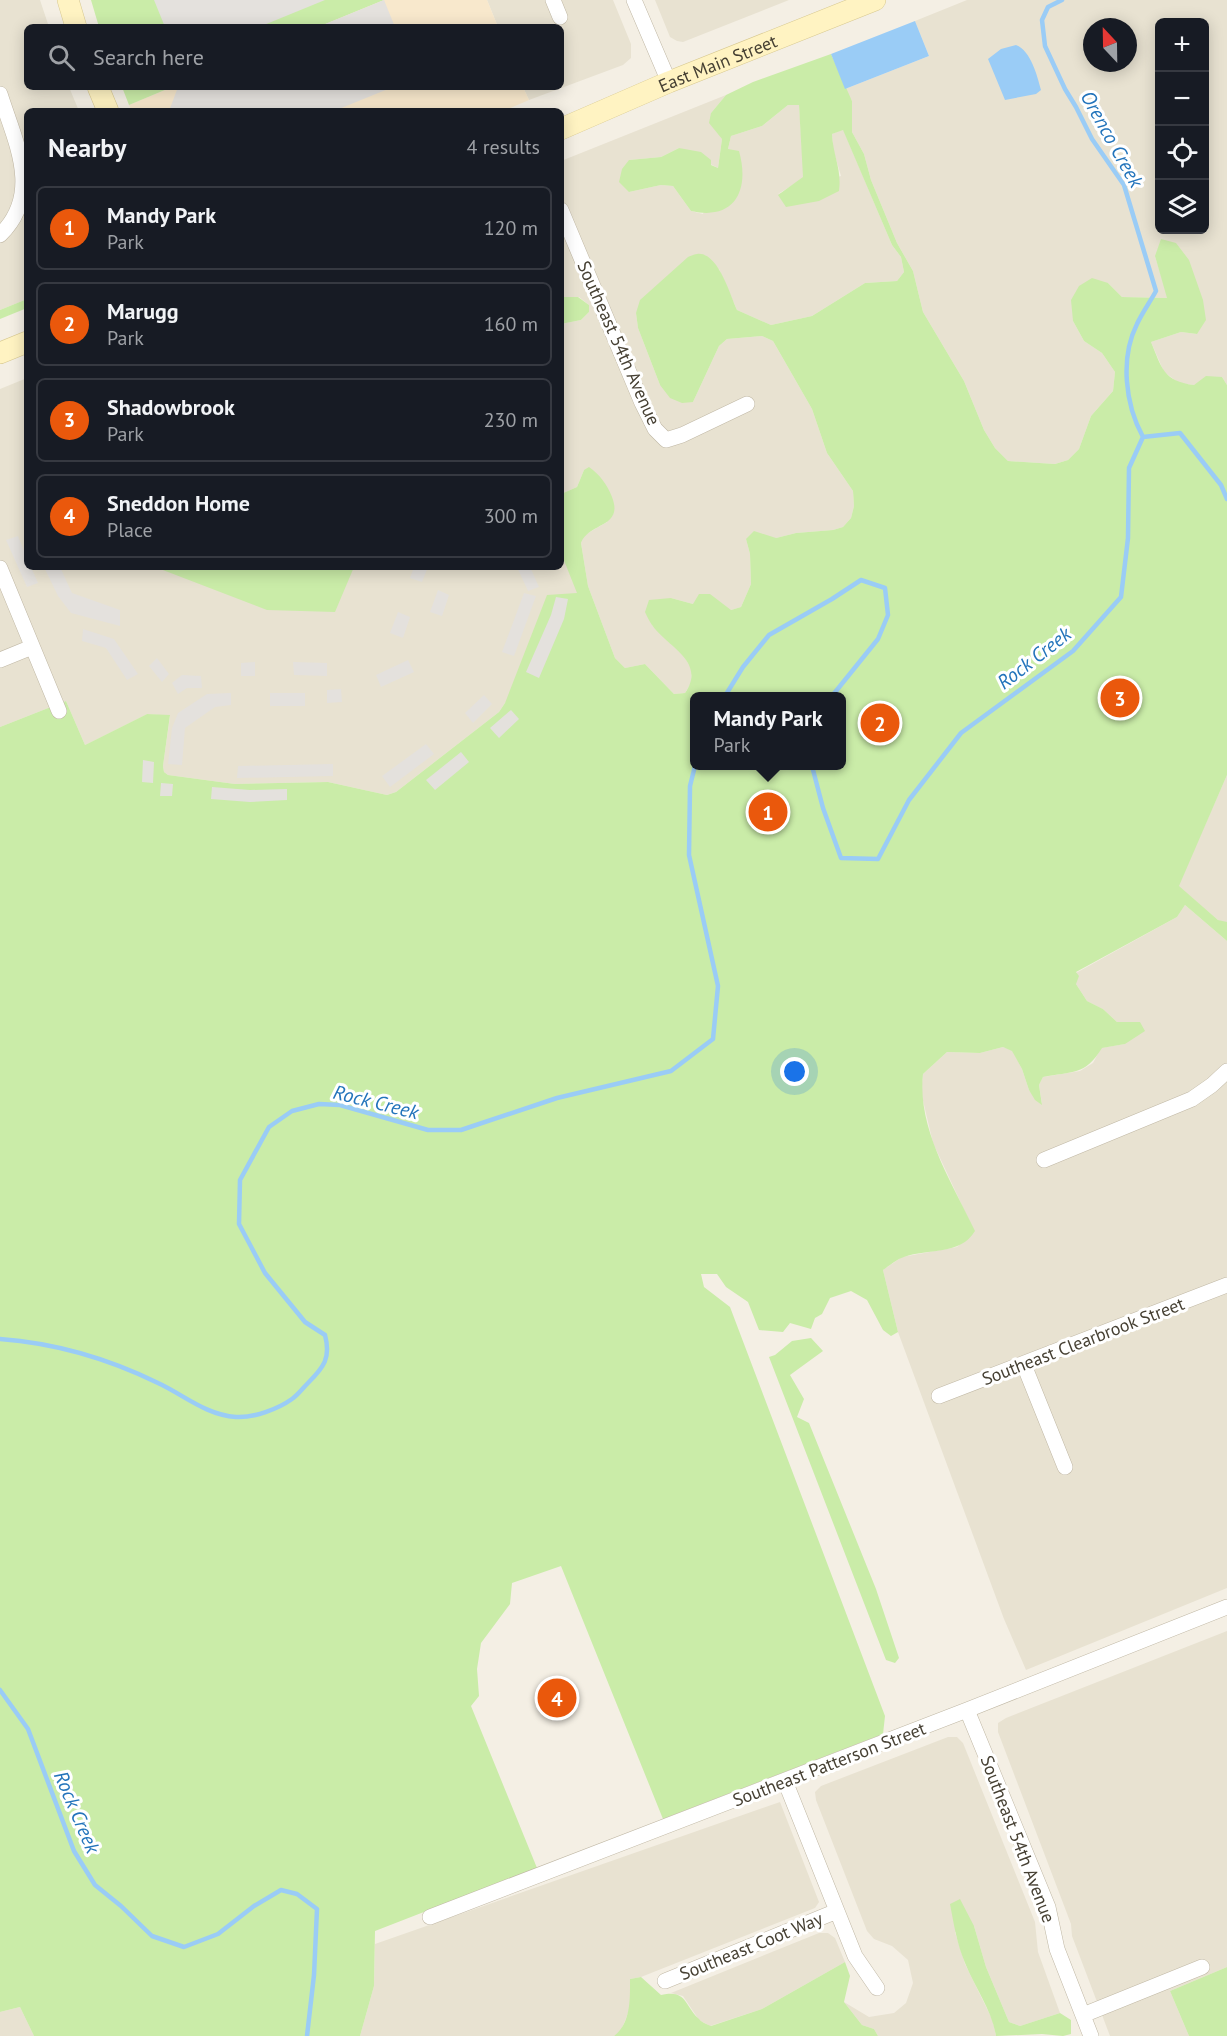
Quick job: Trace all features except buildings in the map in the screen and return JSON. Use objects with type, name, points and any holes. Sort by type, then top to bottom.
[{"type":"main road","points":[[68,0],[75,24]]},
{"type":"main road","name":"East Main Street","points":[[564,128],[669,82],[875,0]]},
{"type":"main road","points":[[99,90],[107,108]]},
{"type":"main road","points":[[0,353],[24,343]]},
{"type":"street","points":[[553,0],[560,17]]},
{"type":"street","points":[[634,0],[669,82]]},
{"type":"street","points":[[0,94],[23,166],[24,184],[21,203],[16,215],[0,236]]},
{"type":"street","name":"Southeast 54th Avenue","points":[[564,217],[655,429],[666,440],[682,435],[747,404]]},
{"type":"street","points":[[0,568],[59,711]]},
{"type":"street","points":[[0,660],[32,646]]},
{"type":"street","points":[[1044,1160],[1191,1098],[1212,1085],[1227,1071]]},
{"type":"street","name":"Southeast Clearbrook Street","points":[[939,1396],[1227,1285]]},
{"type":"street","points":[[1024,1365],[1065,1467]]},
{"type":"street","name":"Southeast Patterson Street","points":[[430,1917],[968,1710],[1227,1607]]},
{"type":"street","name":"Southeast 54th Avenue","points":[[968,1710],[1048,1907],[1058,1949],[1091,2036]]},
{"type":"street","points":[[785,1781],[855,1956],[878,1988]]},
{"type":"street","name":"Southeast Coot Way","points":[[665,1982],[837,1911]]},
{"type":"street","points":[[1083,2015],[1202,1967]]},
{"type":"shaded area","points":[[0,0],[40,0],[48,24],[24,24],[24,90],[70,90],[78,108],[24,108],[24,300],[0,310]]},
{"type":"shaded area","points":[[154,0],[325,0],[266,24],[164,24]]},
{"type":"shaded area","points":[[384,0],[487,0],[497,24],[325,24]]},
{"type":"shaded area","points":[[384,0],[394,24],[325,24]]},
{"type":"shaded area","points":[[487,0],[613,0],[631,44],[631,58],[623,65],[564,87],[564,24],[497,24]]},
{"type":"shaded area","points":[[655,0],[789,0],[683,42],[670,37]]},
{"type":"shaded area","points":[[967,0],[1227,0],[1227,385],[1222,377],[1194,385],[1179,383],[1164,372],[1151,342],[1181,332],[1197,334],[1155,256],[1168,298],[1122,297],[1108,283],[1073,321],[1084,341],[1102,353],[1115,372],[1113,391],[1091,416],[1079,449],[1068,460],[1055,464],[1008,461],[995,448],[984,430],[964,381],[923,312],[913,271],[897,243],[871,180],[864,154],[852,132],[852,101],[845,89],[929,56],[915,21]]},
{"type":"shaded area","points":[[165,90],[524,90],[529,100],[510,108],[130,108],[129,105]]},
{"type":"shaded area","points":[[177,90],[386,90],[341,108],[170,108]]},
{"type":"shaded area","points":[[524,90],[556,90],[529,100]]},
{"type":"shaded area","points":[[726,95],[711,113],[722,139],[718,168],[679,148],[661,157],[629,160],[629,192],[661,185],[673,186],[691,211],[703,214],[731,136],[762,126],[788,105],[799,105],[804,178],[778,194],[841,176],[833,149],[832,134],[843,129],[892,245],[901,257],[904,272],[897,281],[865,283],[812,316],[771,325],[737,310],[719,269],[636,313],[638,328],[660,385],[693,402],[719,346],[727,339],[762,336],[773,341],[812,409],[827,453],[853,491],[854,506],[851,518],[843,527],[776,538],[746,539],[750,554],[751,584],[741,607],[731,610],[671,598],[652,625],[684,656],[692,670],[691,683],[685,693],[674,694],[645,664],[625,668],[615,658],[588,586],[581,543],[583,536],[607,522],[584,470],[577,487],[564,493],[564,323],[581,320],[589,312],[589,305],[579,297],[564,297],[564,160]]},
{"type":"shaded area","points":[[24,379],[24,570],[564,570],[564,560],[578,593],[499,712],[396,792],[387,795],[328,782],[235,784],[168,775],[164,772],[163,766],[170,716],[147,714],[85,745],[66,701],[0,727],[0,389]]},
{"type":"shaded area","points":[[18,536],[24,551],[24,570],[32,570],[38,583],[27,587],[6,540]]},
{"type":"shaded area","points":[[45,570],[61,570],[72,593],[120,610],[120,626],[71,613],[58,596]]},
{"type":"shaded area","points":[[413,570],[427,570],[422,582],[410,578]]},
{"type":"shaded area","points":[[518,570],[531,570],[539,587],[528,591]]},
{"type":"shaded area","points":[[438,590],[449,595],[442,616],[430,612]]},
{"type":"shaded area","points":[[524,593],[536,596],[514,656],[502,652]]},
{"type":"shaded area","points":[[556,597],[568,599],[564,619],[539,678],[526,672],[551,615]]},
{"type":"shaded area","points":[[398,612],[410,617],[403,638],[390,633]]},
{"type":"shaded area","points":[[83,629],[114,639],[138,674],[127,680],[106,648],[82,641]]},
{"type":"shaded area","points":[[157,658],[169,674],[162,682],[149,666]]},
{"type":"shaded area","points":[[408,660],[414,672],[381,687],[376,675]]},
{"type":"shaded area","points":[[255,662],[255,676],[241,676],[241,663]]},
{"type":"shaded area","points":[[293,662],[327,663],[327,676],[294,675]]},
{"type":"shaded area","points":[[182,675],[201,676],[202,688],[187,688],[178,694],[172,683]]},
{"type":"shaded area","points":[[341,689],[342,702],[327,703],[327,690]]},
{"type":"shaded area","points":[[231,693],[231,705],[215,707],[185,728],[182,765],[168,764],[172,728],[178,713],[207,694]]},
{"type":"shaded area","points":[[270,693],[305,693],[305,706],[270,706]]},
{"type":"shaded area","points":[[484,695],[492,704],[473,723],[465,713]]},
{"type":"shaded area","points":[[511,710],[519,719],[499,738],[490,728]]},
{"type":"shaded area","points":[[426,744],[434,754],[390,787],[382,776]]},
{"type":"shaded area","points":[[461,752],[469,762],[435,790],[426,780]]},
{"type":"shaded area","points":[[143,760],[154,762],[153,783],[142,782]]},
{"type":"shaded area","points":[[333,764],[333,776],[237,778],[238,766]]},
{"type":"shaded area","points":[[1227,775],[1227,922],[1225,923],[1218,920],[1178,886]]},
{"type":"shaded area","points":[[161,783],[173,784],[172,796],[160,796]]},
{"type":"shaded area","points":[[212,787],[250,790],[287,789],[287,800],[250,802],[211,799]]},
{"type":"shaded area","points":[[1185,905],[1227,941],[1227,1588],[1026,1670],[1004,1619],[898,1332],[883,1270],[902,1257],[957,1247],[974,1231],[933,1143],[921,1092],[923,1074],[947,1052],[980,1053],[1003,1047],[1012,1050],[1029,1090],[1042,1104],[1039,1085],[1043,1077],[1080,1071],[1093,1063],[1101,1048],[1125,1044],[1140,1022],[1117,1022],[1103,1009],[1087,1001],[1076,984],[1076,973],[1177,917]]},
{"type":"shaded area","points":[[1227,1631],[1227,1967],[1170,1991],[1189,2036],[1110,2036],[1072,1936],[1071,1924],[998,1732],[998,1723]]},
{"type":"shaded area","points":[[948,1737],[957,1737],[963,1743],[1035,1922],[1038,1952],[1060,2013],[1020,2026],[1009,2022],[986,1967],[974,1926],[955,1932],[965,1964],[993,2021],[996,2036],[878,2036],[874,2029],[862,2025],[844,2002],[869,2017],[894,2013],[906,2003],[913,1983],[908,1960],[892,1946],[874,1939],[867,1931],[816,1800],[815,1792],[821,1786]]},
{"type":"shaded area","points":[[780,1802],[819,1902],[815,1908],[641,1977],[630,1979],[630,2008],[621,2031],[614,2036],[360,2036],[374,1986],[375,1944]]},
{"type":"shaded area","points":[[819,1933],[828,1933],[835,1938],[845,1962],[762,2009],[710,2026],[699,2020],[683,1996],[671,1993]]},
{"type":"shaded area","points":[[20,2007],[34,2036],[0,2036],[0,2012]]},
{"type":"green space","points":[[91,0],[384,0],[325,24],[98,24]]},
{"type":"green space","points":[[831,54],[852,101],[852,132],[864,154],[871,180],[897,243],[913,271],[923,312],[964,381],[984,430],[995,448],[1008,461],[1055,464],[1068,460],[1079,449],[1091,416],[1113,391],[1115,372],[1102,353],[1084,341],[1073,321],[1071,300],[1079,286],[1092,278],[1108,283],[1122,297],[1167,298],[1155,256],[1161,239],[1176,243],[1189,260],[1203,300],[1206,320],[1197,334],[1181,332],[1151,342],[1161,366],[1176,380],[1194,385],[1206,376],[1222,377],[1227,385],[1227,775],[1179,886],[1218,920],[1227,922],[1227,941],[1185,905],[1177,917],[1076,972],[1079,976],[1076,984],[1087,1001],[1103,1009],[1117,1022],[1140,1022],[1145,1031],[1125,1044],[1102,1048],[1084,1068],[1070,1073],[1043,1077],[1039,1085],[1042,1105],[1035,1100],[1029,1090],[1022,1069],[1012,1051],[1003,1047],[980,1053],[947,1052],[923,1074],[925,1115],[931,1135],[938,1155],[975,1231],[969,1239],[952,1248],[913,1254],[896,1261],[883,1270],[898,1332],[891,1336],[883,1330],[867,1300],[851,1291],[830,1298],[822,1314],[815,1318],[811,1329],[790,1323],[783,1332],[759,1330],[748,1302],[726,1287],[717,1274],[701,1274],[704,1287],[730,1307],[885,1716],[883,1734],[663,1819],[561,1566],[512,1583],[510,1604],[481,1643],[477,1669],[479,1696],[471,1706],[537,1868],[375,1931],[374,1986],[360,2036],[34,2036],[20,2007],[0,2012],[0,727],[66,701],[85,745],[147,714],[170,715],[163,766],[164,772],[168,775],[235,784],[328,782],[387,795],[396,792],[499,712],[505,703],[547,595],[577,593],[564,560],[564,493],[577,487],[584,470],[589,467],[605,484],[614,507],[610,520],[591,531],[581,543],[588,586],[615,658],[625,668],[645,664],[674,694],[685,693],[691,682],[688,663],[651,623],[645,612],[649,600],[671,598],[693,604],[699,594],[710,594],[731,610],[741,607],[751,584],[750,554],[746,539],[754,531],[776,538],[843,527],[851,518],[854,506],[853,491],[827,453],[812,409],[773,341],[762,336],[727,339],[719,346],[693,402],[682,403],[670,398],[660,385],[638,328],[636,313],[640,300],[688,257],[696,254],[711,259],[717,266],[737,310],[771,325],[812,316],[865,283],[897,281],[904,272],[901,257],[892,245],[843,130],[832,134],[839,176],[839,191],[819,201],[786,207],[778,195],[803,177],[799,105],[788,105],[762,126],[731,136],[728,149],[739,151],[742,178],[736,199],[728,207],[719,211],[706,213],[691,211],[673,186],[661,185],[629,192],[619,182],[622,169],[629,160],[661,157],[679,148],[701,152],[711,160],[711,165],[718,168],[722,139],[709,123],[711,113],[726,95],[753,82]]},
{"type":"green space","points":[[123,90],[165,90],[129,105]]},
{"type":"green space","points":[[564,297],[578,297],[589,305],[589,312],[581,320],[564,323]]},
{"type":"green space","points":[[24,300],[24,309],[0,319],[0,310]]},
{"type":"green space","points":[[163,570],[353,570],[335,612],[267,610]]},
{"type":"green space","points":[[811,1338],[823,1351],[790,1375],[804,1399],[797,1417],[809,1423],[876,1589],[899,1658],[895,1663],[886,1660],[769,1357],[792,1341]]},
{"type":"green space","points":[[960,1899],[974,1926],[986,1967],[1009,2022],[1020,2026],[1060,2013],[1071,2020],[1071,2034],[996,2036],[991,2017],[969,1972],[958,1942],[950,1904]]},
{"type":"green space","points":[[845,1962],[850,1976],[844,2002],[862,2025],[874,2029],[878,2036],[614,2036],[620,2031],[627,2018],[630,1979],[641,1977],[661,1995],[680,1996],[699,2019],[711,2026],[762,2009]]},
{"type":"green space","points":[[1227,1967],[1227,2036],[1189,2036],[1170,1991]]},
{"type":"water","points":[[915,21],[929,56],[845,89],[831,54]]},
{"type":"water","points":[[1016,45],[1026,52],[1041,90],[1036,94],[1005,100],[988,59],[1001,49]]},
{"type":"waterway","name":"Orenco Creek","points":[[1062,0],[1048,7],[1042,20],[1045,46],[1092,139],[1124,185],[1156,291],[1139,320],[1128,351],[1129,396],[1143,437]]},
{"type":"waterway","name":"Rock Creek","points":[[1143,437],[1180,433],[1221,485],[1227,499]]},
{"type":"waterway","name":"Rock Creek","points":[[813,770],[823,808],[841,858],[878,859],[909,800],[961,733],[1073,651],[1121,597],[1128,538],[1129,468],[1143,437]]},
{"type":"waterway","name":"Rock Creek","points":[[727,692],[743,667],[769,635],[861,580],[885,588],[888,615],[878,639],[835,692]]},
{"type":"waterway","name":"Rock Creek","points":[[0,1339],[61,1348],[101,1360],[139,1374],[205,1409],[225,1415],[243,1417],[266,1412],[294,1397],[325,1362],[327,1350],[325,1335],[305,1322],[265,1273],[239,1224],[240,1180],[269,1127],[292,1111],[319,1104],[340,1105],[428,1130],[461,1130],[557,1098],[671,1071],[713,1039],[718,986],[689,855],[690,786],[694,770]]},
{"type":"waterway","name":"Rock Creek","points":[[0,1690],[28,1729],[74,1851],[95,1885],[152,1936],[184,1947],[218,1934],[254,1906],[281,1890],[297,1894],[317,1909],[314,1975],[307,2036]]},
{"type":"place","name":"Shadowbrook","points":[[1120,698]]},
{"type":"place","name":"Marugg","points":[[880,723]]},
{"type":"place","name":"Mandy Park","points":[[768,812]]},
{"type":"place","name":"Sneddon Home","points":[[557,1698]]}]
